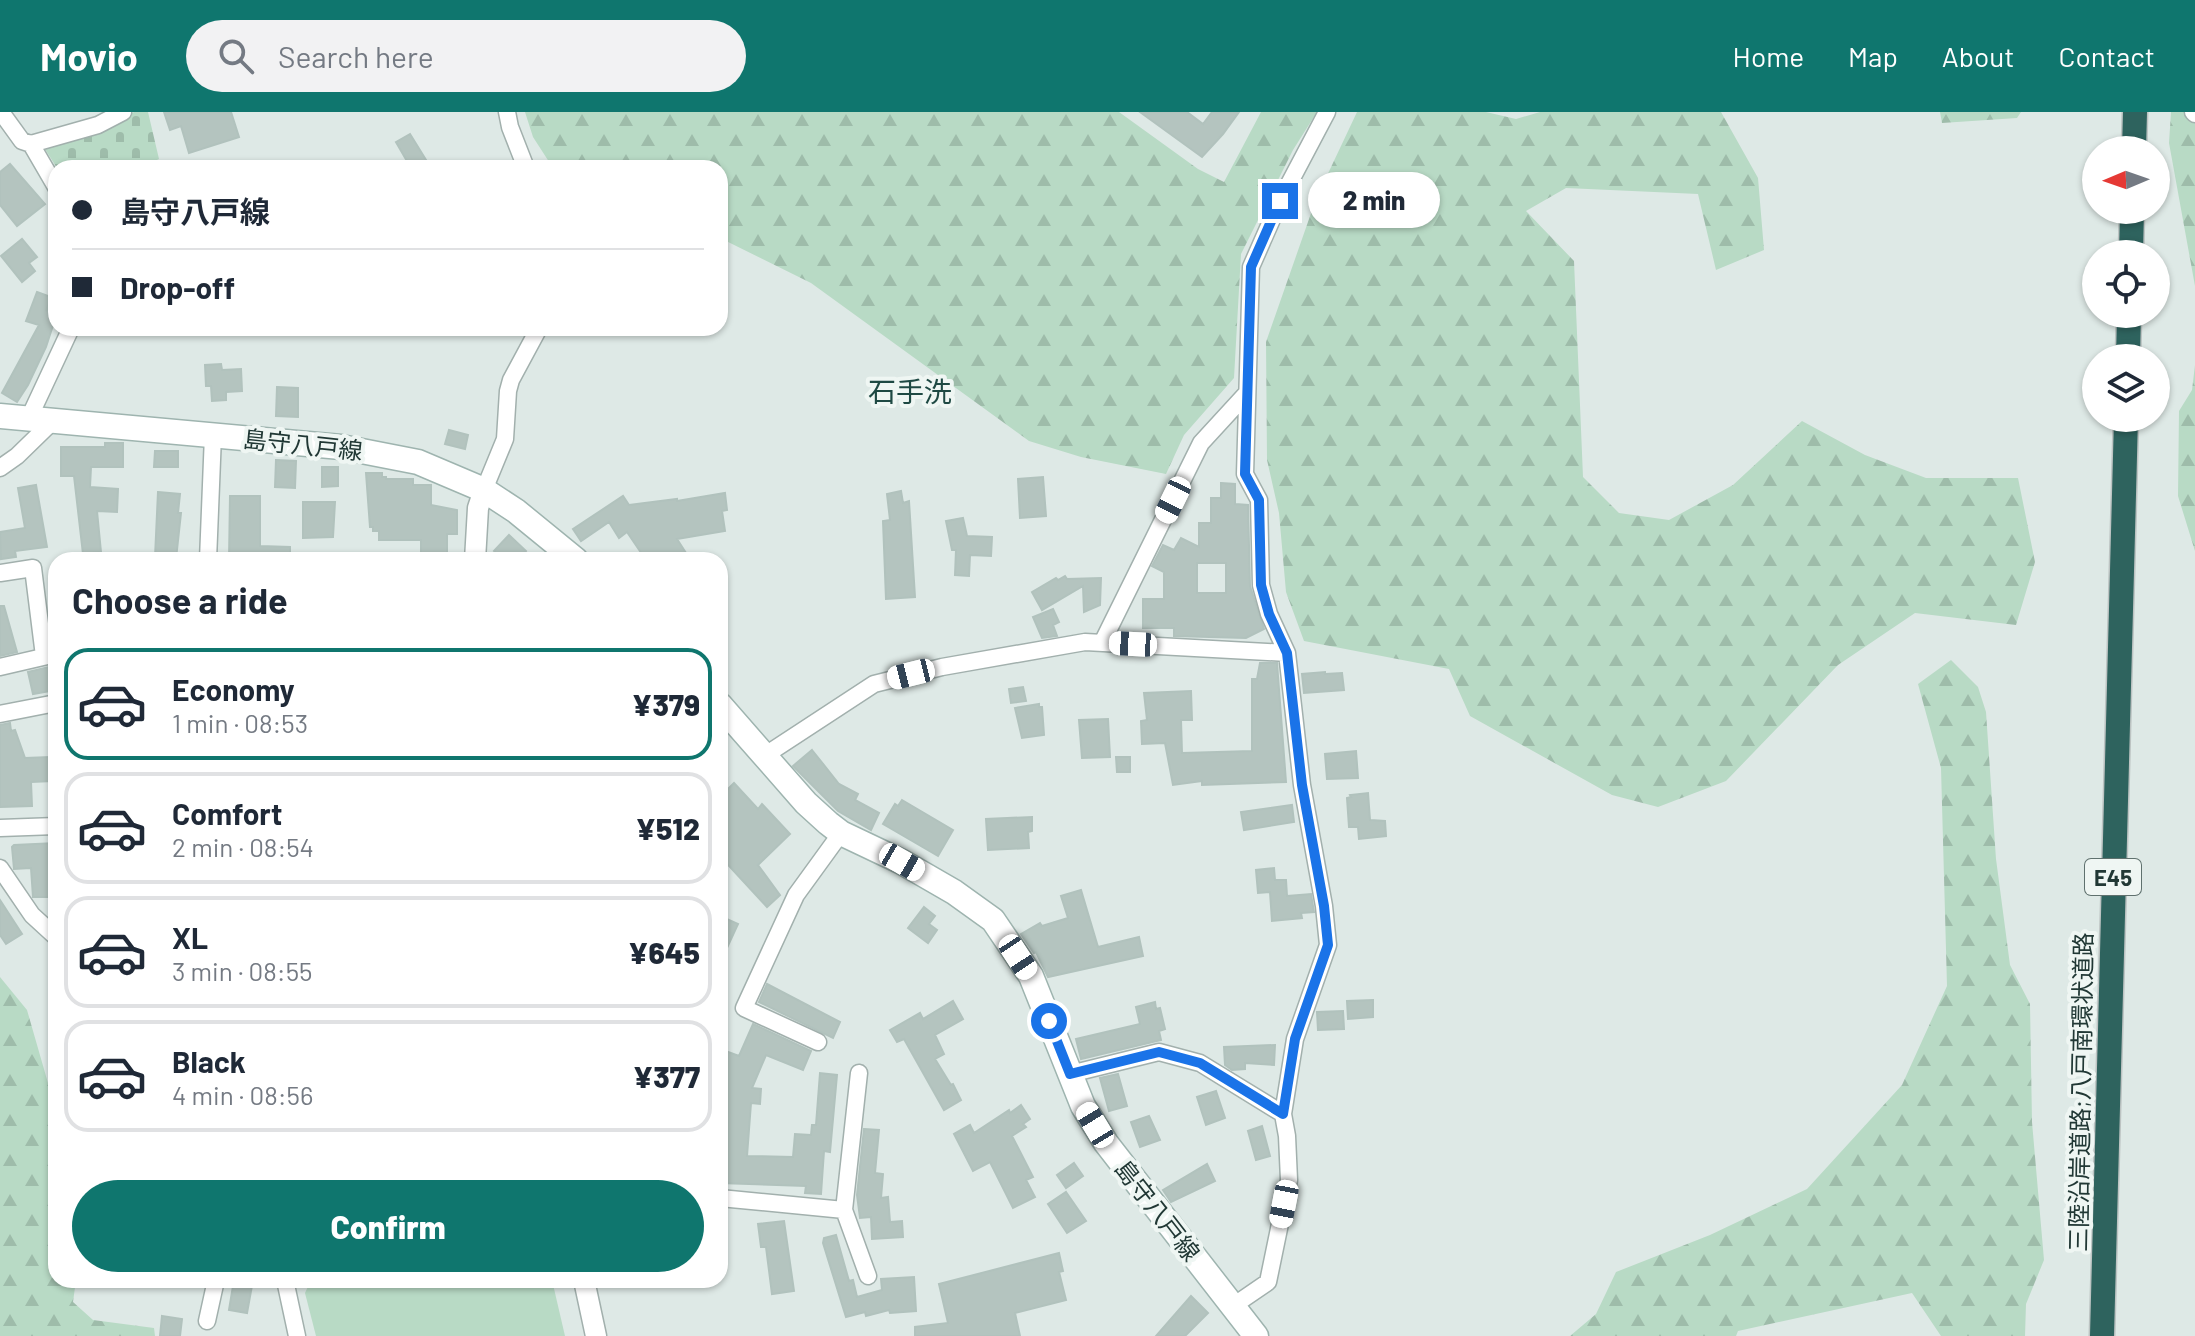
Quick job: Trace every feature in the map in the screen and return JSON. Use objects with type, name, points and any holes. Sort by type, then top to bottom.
[{"type":"highway","points":[[2134,136],[2135,112]]},
{"type":"highway","name":"三陸沿岸道路;八戸南環状道路","points":[[2102,1336],[2126,432]]},
{"type":"main road","name":"島守八戸線","points":[[0,416],[382,453],[418,462],[484,490],[516,511],[566,552]]},
{"type":"main road","name":"島守八戸線","points":[[728,714],[806,803],[841,833],[902,862],[954,892],[993,920],[1031,976],[1083,1106],[1106,1143],[1256,1336]]},
{"type":"street","points":[[1,112],[22,141],[31,144],[98,125],[123,112]]},
{"type":"street","points":[[507,112],[523,160]]},
{"type":"street","points":[[1233,1306],[1268,1282],[1289,1180],[1283,1114],[1295,1039],[1328,945],[1302,785],[1287,653],[1269,614],[1261,585],[1259,500],[1245,474],[1251,267],[1280,201],[1327,112]]},
{"type":"street","points":[[31,144],[48,173]]},
{"type":"street","points":[[29,418],[67,336]]},
{"type":"street","points":[[475,552],[478,508],[505,439],[511,380],[535,336]]},
{"type":"street","points":[[1102,643],[1201,443],[1246,394]]},
{"type":"street","points":[[0,468],[54,420]]},
{"type":"street","points":[[208,552],[213,435]]},
{"type":"street","points":[[0,573],[33,568],[48,645]]},
{"type":"street","points":[[764,756],[874,684],[956,664],[1085,642],[1287,653]]},
{"type":"street","points":[[0,667],[48,655]]},
{"type":"street","points":[[0,714],[48,705]]},
{"type":"street","points":[[0,828],[48,826]]},
{"type":"street","points":[[818,1042],[744,1008],[796,895],[841,833]]},
{"type":"street","points":[[0,868],[32,915],[48,930]]},
{"type":"street","points":[[1070,1074],[1159,1052],[1200,1063],[1283,1114]]},
{"type":"street","points":[[859,1073],[844,1210],[868,1276]]},
{"type":"street","points":[[728,1199],[844,1210]]},
{"type":"street","points":[[207,1321],[214,1288]]},
{"type":"street","points":[[287,1288],[297,1336]]},
{"type":"street","points":[[586,1288],[596,1336]]},
{"type":"green space","points":[[134,112],[148,112],[159,159],[52,160],[43,146],[101,129]]},
{"type":"green space","points":[[525,112],[1119,112],[1198,169],[1224,182],[1261,112],[1317,112],[1293,150],[1241,254],[1234,378],[1184,435],[1166,474],[1081,457],[1029,441],[811,283],[728,242],[728,160],[548,160],[533,137]]},
{"type":"green space","points":[[1357,112],[1486,112],[1516,119],[1540,112],[1721,112],[1758,178],[1764,250],[1716,270],[1698,194],[1566,188],[1526,211],[1574,261],[1583,477],[1619,513],[1669,520],[1733,485],[1802,421],[1865,455],[1926,478],[2018,478],[2035,562],[2016,625],[1915,613],[1838,665],[1726,781],[1658,807],[1612,795],[1470,716],[1449,669],[1304,641],[1286,592],[1279,513],[1267,460],[1266,342],[1316,199]]},
{"type":"green space","points":[[1940,112],[2021,112],[2017,118],[1942,123]]},
{"type":"green space","points":[[2171,112],[2195,112],[2195,286],[2170,148]]},
{"type":"green space","points":[[2195,365],[2195,551],[2178,496],[2179,411],[2192,390]]},
{"type":"green space","points":[[1951,660],[1978,687],[1986,712],[1996,859],[2010,965],[2030,1004],[2032,1122],[2044,1260],[2026,1304],[2025,1336],[1941,1336],[1912,1293],[1738,1331],[1736,1336],[1570,1336],[1596,1314],[1616,1272],[1710,1235],[1807,1189],[1902,1085],[1947,986],[1941,768],[1918,684]]},
{"type":"green space","points":[[0,977],[27,1010],[48,1083],[48,1288],[75,1288],[73,1302],[93,1320],[154,1328],[155,1336],[0,1336]]},
{"type":"green space","points":[[307,1288],[554,1288],[565,1336],[316,1336],[305,1293]]},
{"type":"building","points":[[164,112],[231,112],[239,137],[189,153],[181,126],[170,130]]},
{"type":"building","points":[[1140,112],[1187,112],[1203,124],[1212,112],[1239,112],[1202,157]]},
{"type":"building","points":[[410,134],[426,160],[406,160],[396,142]]},
{"type":"building","points":[[10,164],[45,204],[17,226],[0,205],[0,172]]},
{"type":"building","points":[[22,239],[37,257],[29,263],[35,271],[22,282],[1,256]]},
{"type":"building","points":[[37,292],[48,296],[46,311],[48,307],[50,336],[17,402],[2,393],[39,325],[26,321]]},
{"type":"building","points":[[221,364],[222,370],[241,369],[242,391],[226,392],[226,400],[212,401],[211,386],[206,386],[205,365]]},
{"type":"building","points":[[277,387],[298,388],[298,417],[276,416]]},
{"type":"building","points":[[449,430],[468,435],[465,449],[445,444]]},
{"type":"building","points":[[105,443],[123,443],[123,467],[91,467],[90,487],[118,489],[117,512],[97,511],[101,552],[83,552],[74,476],[61,476],[61,447],[105,447]]},
{"type":"building","points":[[155,451],[178,451],[178,467],[154,467]]},
{"type":"building","points":[[276,460],[296,461],[295,488],[275,487]]},
{"type":"building","points":[[322,467],[338,467],[338,486],[322,487]]},
{"type":"building","points":[[366,473],[382,473],[386,479],[413,479],[413,485],[431,485],[431,505],[457,510],[457,534],[447,534],[447,552],[421,552],[421,540],[379,540],[379,531],[373,531],[370,527]]},
{"type":"building","points":[[1043,477],[1046,516],[1020,518],[1018,479]]},
{"type":"building","points":[[1221,483],[1235,484],[1235,504],[1248,505],[1250,586],[1264,629],[1246,638],[1174,636],[1174,628],[1143,628],[1143,599],[1164,599],[1164,572],[1152,566],[1163,545],[1174,550],[1181,538],[1199,547],[1199,523],[1211,523],[1211,498],[1221,498]],"holes":[[[1197,563],[1226,563],[1226,593],[1197,593]]]},
{"type":"building","points":[[36,485],[47,547],[15,551],[16,557],[1,559],[0,532],[25,528],[18,488]]},
{"type":"building","points":[[901,491],[903,503],[909,501],[915,597],[886,599],[883,521],[890,520],[887,494]]},
{"type":"building","points":[[158,492],[180,494],[177,552],[155,552]]},
{"type":"building","points":[[725,493],[727,510],[722,511],[725,531],[677,539],[685,552],[641,552],[627,532],[619,538],[609,522],[581,541],[573,529],[623,496],[629,505]]},
{"type":"building","points":[[230,496],[260,496],[260,546],[290,547],[290,552],[229,552]]},
{"type":"building","points":[[303,502],[335,502],[333,537],[303,538]]},
{"type":"building","points":[[963,518],[967,536],[992,537],[991,556],[970,555],[969,576],[955,575],[956,550],[952,550],[946,521]]},
{"type":"building","points":[[509,535],[526,551],[495,552]]},
{"type":"building","points":[[1065,576],[1067,579],[1101,578],[1100,605],[1084,612],[1083,586],[1042,610],[1032,592]]},
{"type":"building","points":[[0,606],[4,606],[17,652],[0,656]]},
{"type":"building","points":[[1053,609],[1059,622],[1053,625],[1057,636],[1042,638],[1033,617]]},
{"type":"building","points":[[1260,663],[1277,663],[1286,782],[1202,785],[1202,781],[1173,785],[1165,743],[1142,744],[1141,721],[1147,720],[1144,693],[1191,691],[1192,720],[1181,720],[1182,753],[1252,751],[1252,679],[1257,679]]},
{"type":"building","points":[[48,667],[48,691],[33,694],[28,672]]},
{"type":"building","points":[[1342,673],[1344,690],[1304,693],[1302,674]]},
{"type":"building","points":[[1023,687],[1026,701],[1011,703],[1009,689]]},
{"type":"building","points":[[1039,704],[1042,707],[1044,735],[1022,738],[1015,708]]},
{"type":"building","points":[[1108,719],[1110,757],[1082,758],[1079,720]]},
{"type":"building","points":[[10,723],[25,758],[48,757],[48,781],[31,782],[32,806],[0,807],[0,725]]},
{"type":"building","points":[[812,750],[839,784],[858,794],[855,800],[879,813],[871,830],[838,811],[793,766]]},
{"type":"building","points":[[1356,751],[1358,778],[1327,779],[1325,754]]},
{"type":"building","points":[[1116,757],[1130,757],[1130,772],[1117,772]]},
{"type":"building","points":[[734,783],[758,809],[762,804],[790,834],[758,865],[780,895],[767,907],[728,865],[728,789]]},
{"type":"building","points":[[1368,793],[1370,820],[1385,821],[1386,836],[1359,839],[1358,827],[1349,827],[1347,798]]},
{"type":"building","points":[[902,800],[953,830],[938,856],[883,824],[895,804],[898,806]]},
{"type":"building","points":[[1292,805],[1294,822],[1244,830],[1241,812]]},
{"type":"building","points":[[1032,817],[1032,831],[1028,832],[1029,848],[988,850],[986,819]]},
{"type":"building","points":[[48,843],[48,897],[33,897],[31,868],[14,869],[14,845]]},
{"type":"building","points":[[1274,868],[1275,880],[1286,880],[1287,896],[1311,894],[1314,912],[1301,913],[1302,918],[1272,921],[1270,892],[1258,893],[1256,870]]},
{"type":"building","points":[[1081,890],[1098,947],[1139,937],[1143,956],[1048,977],[1036,952],[1021,934],[1040,923],[1042,926],[1068,918],[1061,896]]},
{"type":"building","points":[[0,900],[22,934],[6,944],[0,935]]},
{"type":"building","points":[[924,907],[935,916],[929,924],[937,930],[928,943],[908,928]]},
{"type":"building","points":[[728,920],[738,924],[728,946]]},
{"type":"building","points":[[767,984],[840,1022],[833,1038],[759,1002]]},
{"type":"building","points":[[1373,1000],[1373,1017],[1348,1019],[1347,1001]]},
{"type":"building","points":[[953,1001],[963,1019],[935,1035],[944,1054],[935,1059],[961,1100],[944,1110],[904,1039],[897,1042],[890,1030],[920,1013],[923,1019]]},
{"type":"building","points":[[1155,1002],[1156,1009],[1160,1008],[1165,1029],[1159,1031],[1161,1040],[1081,1059],[1076,1039],[1140,1024],[1136,1007]]},
{"type":"building","points":[[1343,1011],[1344,1029],[1318,1030],[1317,1012]]},
{"type":"building","points":[[753,1024],[811,1051],[803,1070],[766,1055],[752,1088],[761,1089],[760,1104],[751,1103],[747,1156],[793,1157],[795,1134],[811,1135],[812,1125],[816,1125],[820,1073],[837,1075],[830,1152],[824,1151],[821,1194],[805,1193],[806,1186],[728,1183],[728,1052],[739,1056]]},
{"type":"building","points":[[1275,1045],[1274,1065],[1245,1063],[1245,1069],[1232,1070],[1225,1065],[1224,1047]]},
{"type":"building","points":[[1118,1074],[1127,1106],[1109,1111],[1100,1078]]},
{"type":"building","points":[[1216,1091],[1225,1118],[1206,1125],[1197,1097]]},
{"type":"building","points":[[1021,1105],[1030,1119],[1023,1124],[1026,1127],[1012,1136],[1033,1177],[1026,1180],[1035,1197],[1013,1208],[990,1162],[973,1171],[954,1134],[970,1125],[974,1133]]},
{"type":"building","points":[[1149,1116],[1160,1140],[1140,1147],[1131,1122]]},
{"type":"building","points":[[1262,1126],[1270,1156],[1256,1160],[1248,1131]]},
{"type":"building","points":[[864,1129],[879,1130],[875,1173],[883,1174],[881,1198],[888,1197],[890,1222],[902,1221],[903,1237],[872,1239],[871,1217],[860,1218],[857,1195]]},
{"type":"building","points":[[1074,1163],[1083,1176],[1066,1188],[1057,1175]]},
{"type":"building","points":[[1207,1164],[1215,1181],[1171,1202],[1163,1190]]},
{"type":"building","points":[[1066,1192],[1086,1221],[1067,1233],[1048,1204]]},
{"type":"building","points":[[784,1221],[794,1291],[772,1294],[766,1247],[761,1247],[758,1224]]},
{"type":"building","points":[[836,1235],[849,1281],[853,1280],[857,1297],[882,1290],[881,1279],[914,1277],[916,1311],[890,1313],[889,1310],[866,1316],[865,1312],[846,1317],[823,1243],[824,1238]]},
{"type":"building","points":[[1059,1253],[1063,1271],[1059,1272],[1066,1300],[1015,1313],[1020,1336],[915,1336],[915,1327],[948,1323],[939,1284]]},
{"type":"building","points":[[233,1288],[252,1288],[247,1313],[229,1310]]},
{"type":"building","points":[[1191,1296],[1208,1313],[1185,1336],[1156,1336]]},
{"type":"building","points":[[162,1316],[182,1319],[180,1336],[160,1336]]},
{"type":"district","name":"石手洗","points":[[910,391]]},
{"type":"route","points":[[1049,1021],[1070,1074],[1159,1052],[1200,1063],[1283,1114],[1295,1039],[1328,945],[1302,785],[1287,653],[1269,614],[1261,585],[1259,500],[1245,474],[1251,267],[1280,201]]}]
